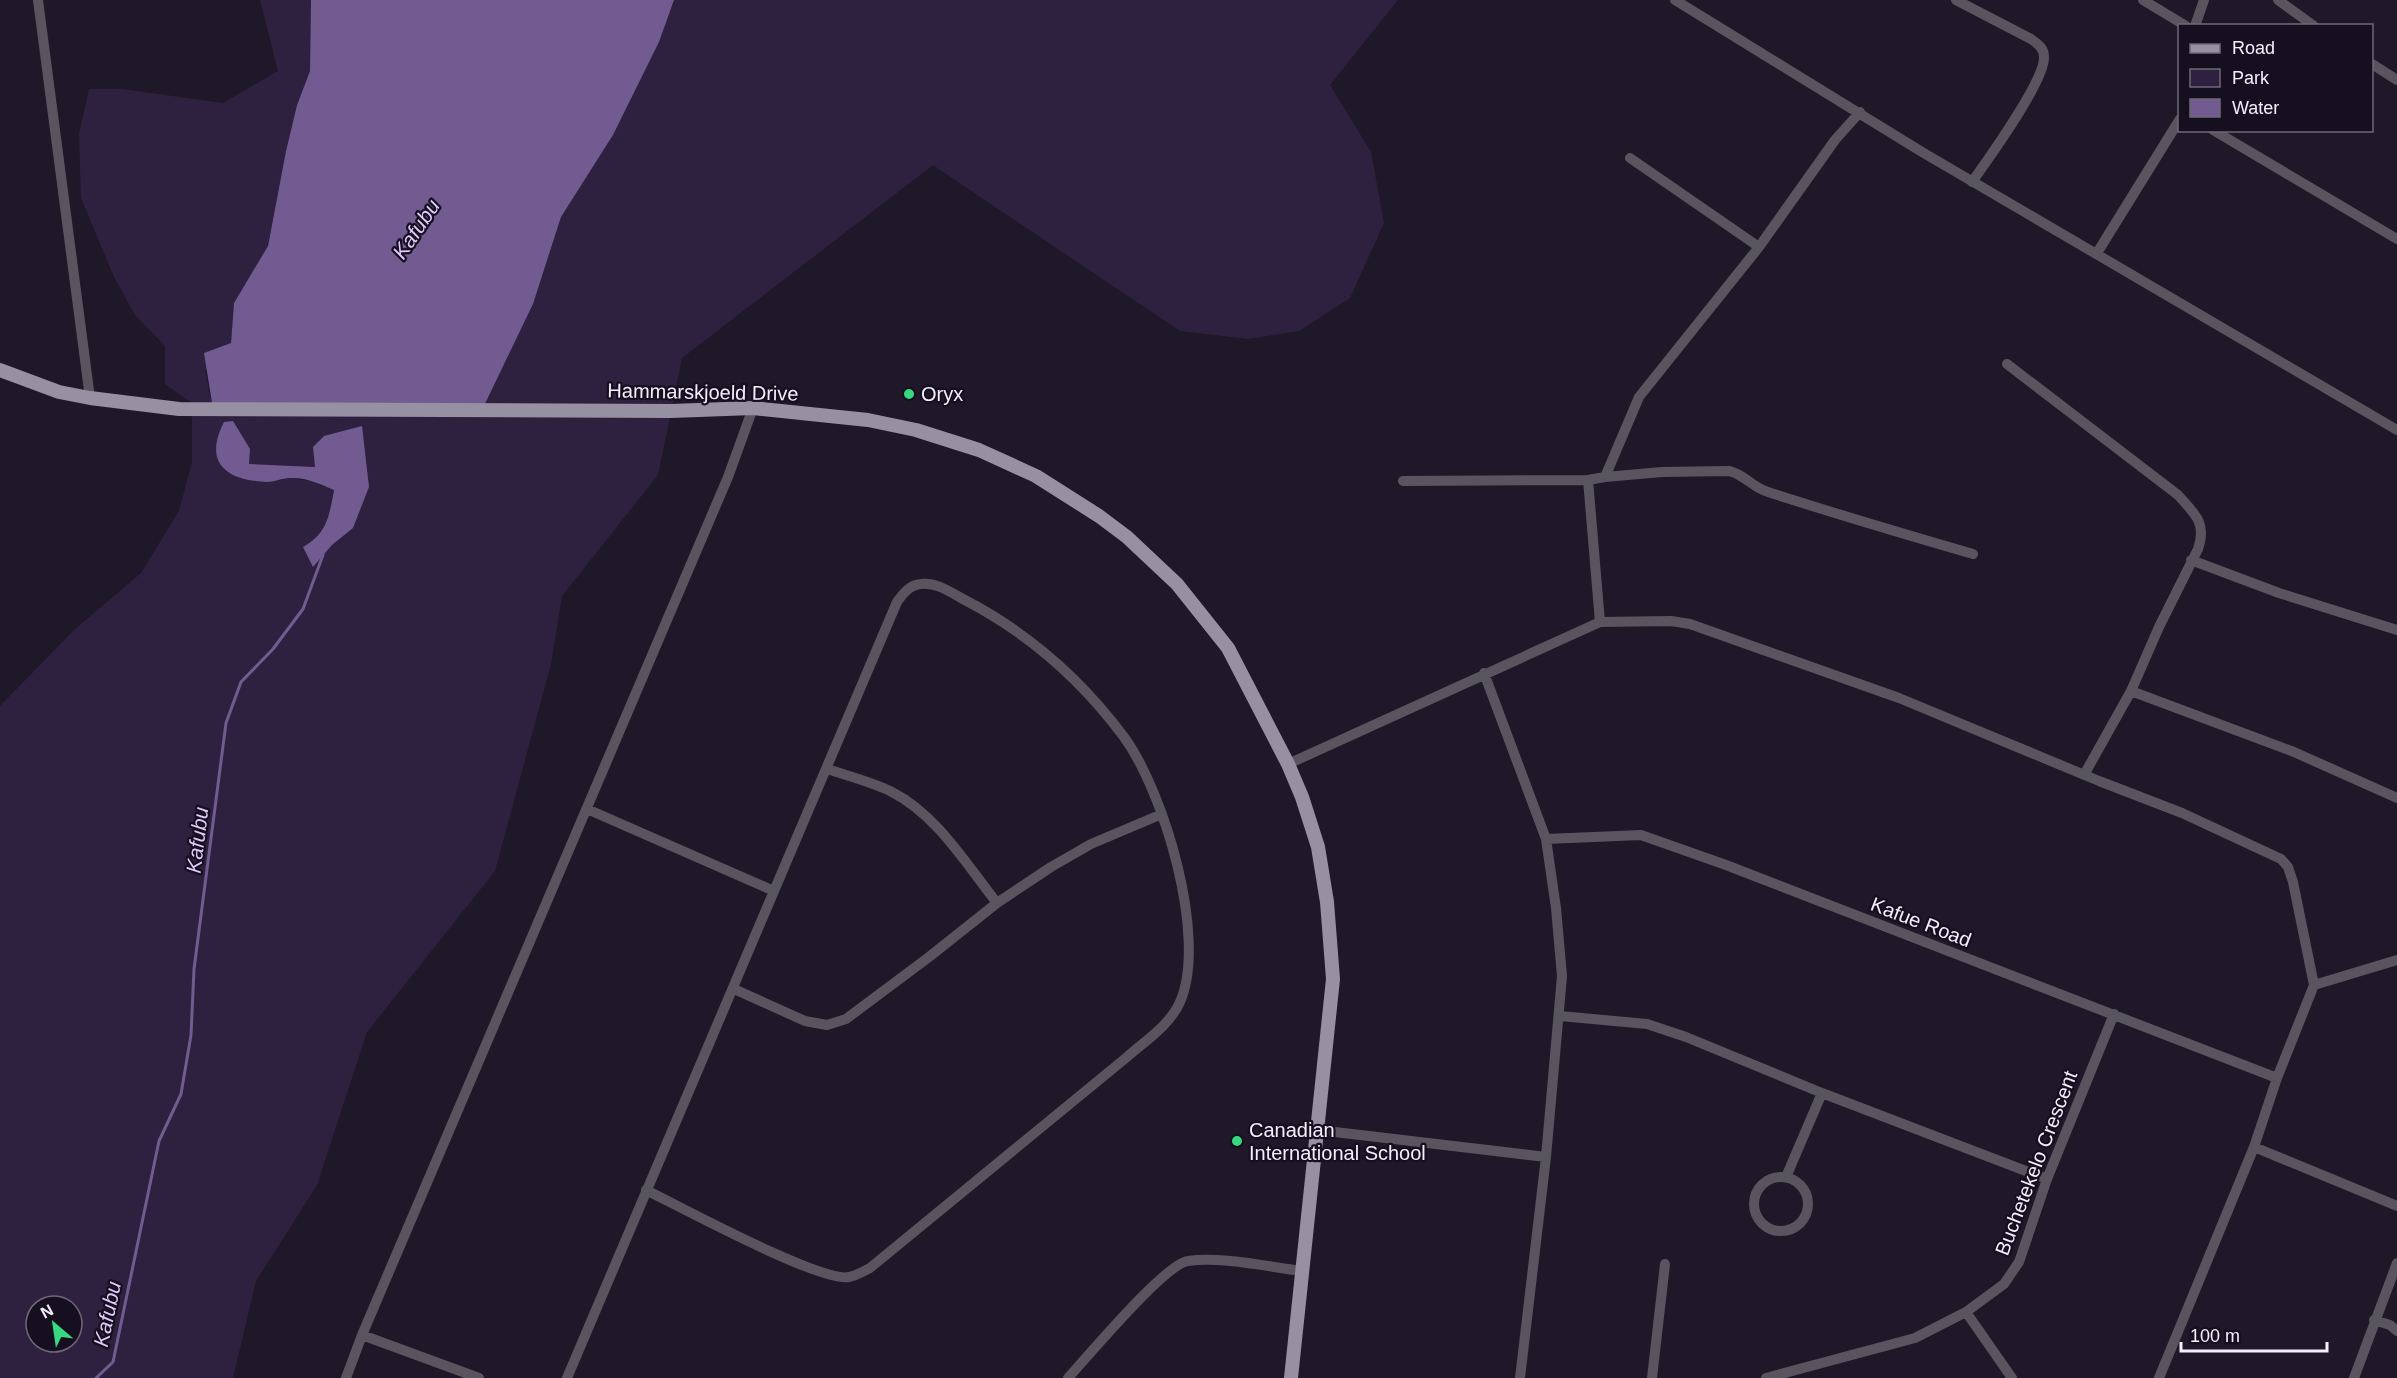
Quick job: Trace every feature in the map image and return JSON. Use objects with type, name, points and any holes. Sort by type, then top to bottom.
[{"type":"main road","name":"Hammarskjoeld Drive","points":[[0,370],[59,392],[180,409],[670,411],[753,408],[868,420],[916,430],[979,450],[1036,476],[1099,516],[1127,537],[1177,584],[1228,648],[1302,797],[1318,847],[1327,902],[1333,979],[1291,1378]]},
{"type":"street","points":[[38,0],[90,398]]},
{"type":"street","points":[[1676,0],[1972,182],[2397,430]]},
{"type":"street","points":[[1956,0],[2031,39],[2044,53],[2044,60],[2035,83],[1972,182]]},
{"type":"street","points":[[2143,0],[2183,24]]},
{"type":"street","points":[[2196,24],[2204,0]]},
{"type":"street","points":[[2281,1],[2311,24]]},
{"type":"street","points":[[2373,65],[2397,80]]},
{"type":"street","points":[[1605,477],[1639,397],[1759,247],[1835,140],[1860,112]]},
{"type":"street","points":[[2097,253],[2178,122]]},
{"type":"street","points":[[2216,132],[2397,239]]},
{"type":"street","points":[[1630,158],[1759,247]]},
{"type":"street","points":[[2007,364],[2184,501],[2195,514],[2202,529],[2200,543],[2131,691],[2084,775]]},
{"type":"street","points":[[346,1378],[362,1335],[728,477],[753,408]]},
{"type":"street","points":[[1403,481],[1588,480],[1662,472],[1728,471],[1738,473],[1760,490],[1973,554]]},
{"type":"street","points":[[1588,480],[1600,622]]},
{"type":"street","points":[[2191,560],[2279,593],[2397,630]]},
{"type":"street","points":[[567,1378],[645,1190],[734,989],[897,603],[906,590],[918,584],[933,583],[992,614],[1026,636],[1071,677],[1124,738],[1143,771],[1162,814],[1182,885],[1188,937],[1188,978],[1179,1004],[1159,1030],[870,1268],[848,1278],[823,1274],[734,1234],[645,1190]]},
{"type":"street","points":[[1287,764],[1600,622],[1671,621],[1690,624],[1899,698],[2182,813],[2281,859],[2288,867],[2293,882],[2314,985],[2277,1078],[2254,1147],[2159,1378]]},
{"type":"street","points":[[1484,673],[1546,839],[1556,908],[1562,976],[1546,1157],[1520,1378]]},
{"type":"street","points":[[2131,691],[2294,752],[2397,798]]},
{"type":"street","points":[[827,769],[892,791],[919,808],[947,838],[996,903]]},
{"type":"street","points":[[587,809],[774,891]]},
{"type":"street","points":[[734,989],[805,1021],[827,1025],[846,1019],[996,903],[1091,844],[1162,814]]},
{"type":"street","name":"Kafue Road","points":[[1546,839],[1641,835],[1726,865],[2277,1078]]},
{"type":"street","points":[[2314,985],[2397,960]]},
{"type":"street","name":"Buchetekelo Crescent","points":[[1766,1378],[1915,1338],[1966,1312],[2004,1284],[2019,1262],[2047,1179],[2114,1014]]},
{"type":"street","points":[[1560,1016],[1647,1023],[2047,1179]]},
{"type":"street","points":[[1786,1177],[1822,1093]]},
{"type":"street","points":[[1318,1130],[1546,1157]]},
{"type":"street","points":[[2254,1147],[2397,1206]]},
{"type":"street","points":[[1786,1177],[1797,1182],[1805,1191],[1808,1203],[1806,1215],[1788,1230],[1776,1230],[1765,1226],[1757,1216],[1754,1205],[1756,1193],[1763,1183],[1774,1178],[1786,1177]]},
{"type":"street","points":[[1068,1378],[1164,1274],[1185,1261],[1214,1260],[1302,1271]]},
{"type":"street","points":[[2354,1378],[2397,1263]]},
{"type":"street","points":[[1653,1378],[1665,1264]]},
{"type":"street","points":[[1966,1312],[2012,1378]]},
{"type":"street","points":[[2374,1320],[2390,1325],[2397,1331]]},
{"type":"street","points":[[362,1335],[479,1378]]},
{"type":"green space","points":[[260,0],[311,0],[310,71],[297,105],[268,246],[234,303],[231,343],[205,371],[213,409],[482,409],[533,304],[561,217],[613,135],[659,42],[674,0],[1398,0],[1330,85],[1371,152],[1384,223],[1350,298],[1299,331],[1248,339],[1180,331],[933,165],[682,358],[658,475],[562,596],[551,664],[495,871],[367,1032],[317,1185],[256,1281],[233,1378],[0,1378],[0,706],[74,630],[141,573],[179,511],[192,462],[192,403],[165,384],[165,346],[135,315],[114,277],[81,198],[79,134],[89,89],[122,89],[223,103],[278,71]],"holes":[[[249,464],[316,467],[369,487],[353,528],[332,545],[313,567],[303,547],[317,536],[326,523],[334,490],[310,481],[290,478],[269,482],[248,479]]]},
{"type":"water","points":[[311,0],[674,0],[659,42],[613,135],[561,217],[533,304],[482,410],[213,409],[204,353],[231,343],[234,303],[268,246],[297,105],[310,71]]},
{"type":"water","points":[[233,421],[250,449],[249,464],[315,467],[313,447],[324,436],[362,426],[369,487],[353,528],[332,545],[313,567],[303,547],[317,536],[326,523],[334,490],[312,481],[296,478],[267,482],[253,481],[230,473],[222,467],[216,448],[224,422]]},
{"type":"waterway","name":"Kafubu","points":[[96,1378],[113,1362],[159,1141],[181,1094],[191,1035],[194,969],[226,723],[241,682],[273,649],[303,609],[323,555]]},
{"type":"place","name":"Oryx","points":[[909,394]]},
{"type":"place","name":"Canadian International School","points":[[1237,1141]]}]
